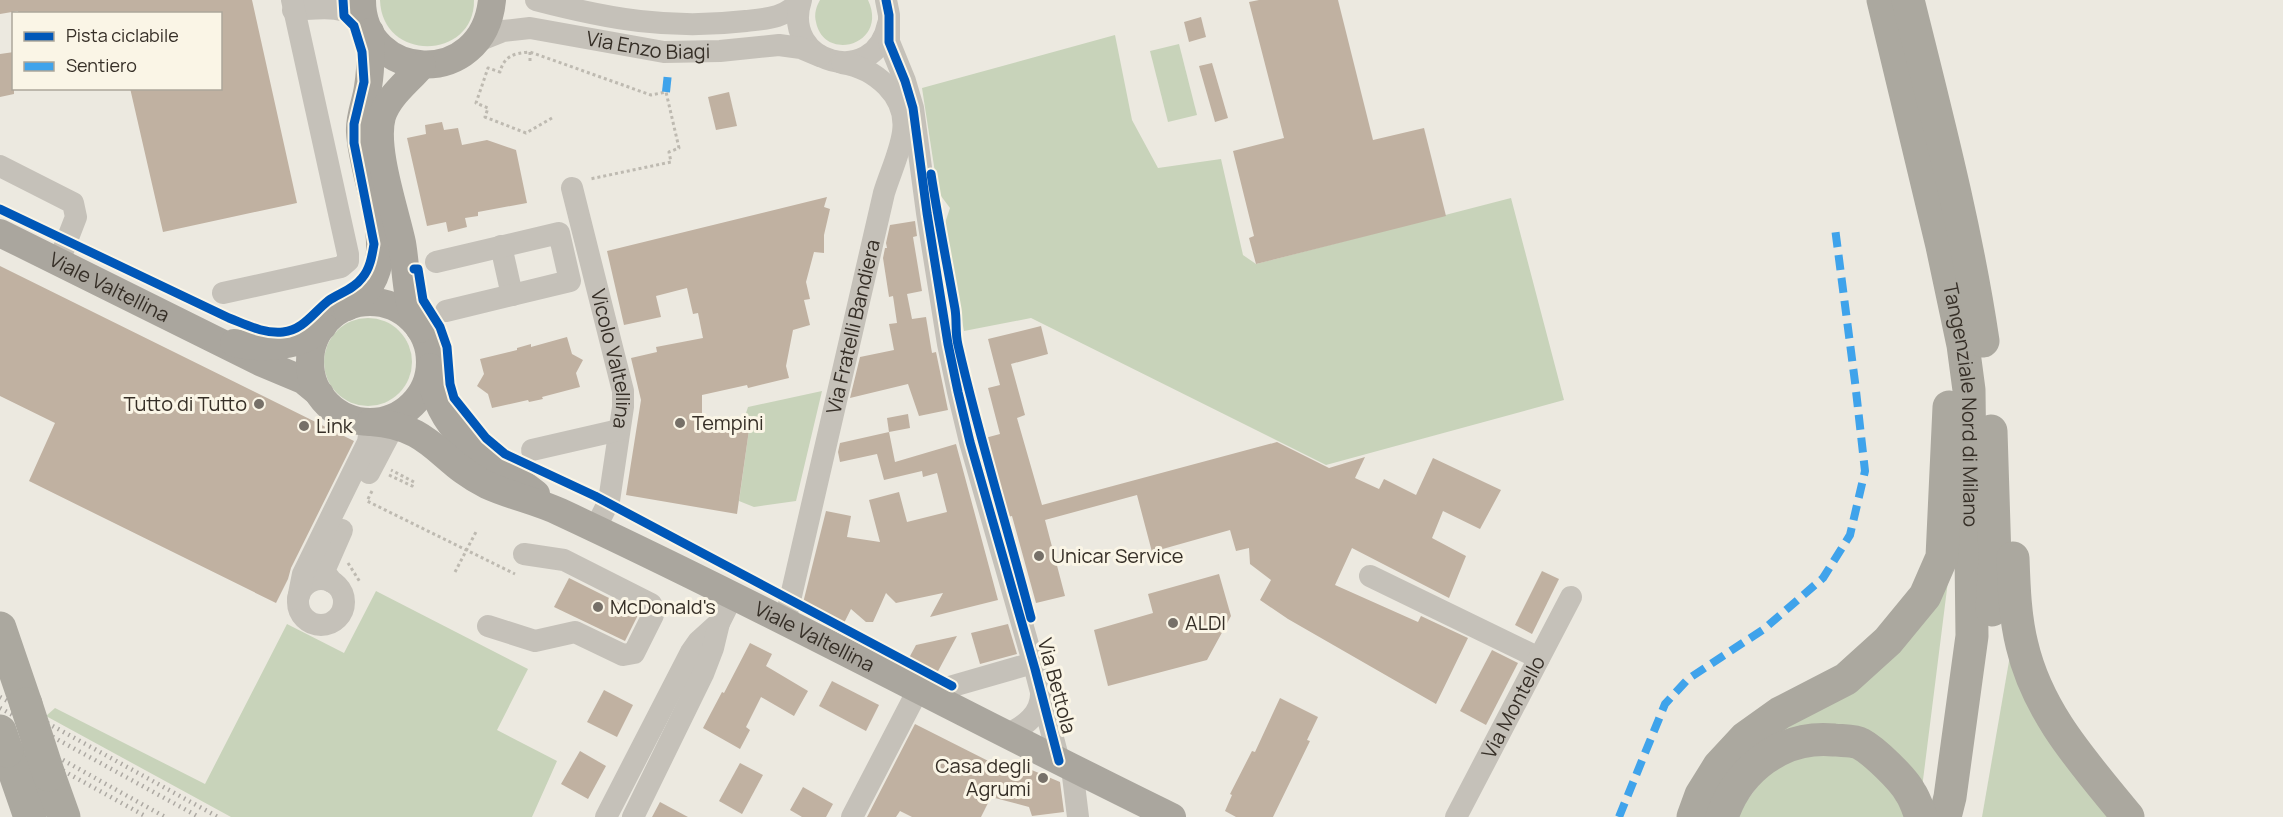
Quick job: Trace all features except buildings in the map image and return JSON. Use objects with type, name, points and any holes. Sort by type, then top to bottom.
[{"type":"highway","name":"Tangenziale Nord di Milano","points":[[1883,0],[1942,246],[1963,345],[1969,390],[1972,636],[1950,797],[1945,817]]},
{"type":"highway","name":"Tangenziale Nord di Milano","points":[[1908,0],[1953,183],[1974,284],[1987,385],[1994,487],[1995,559],[1984,691],[1965,817]]},
{"type":"highway","points":[[1693,817],[1701,795],[1719,766],[1745,738],[1780,713],[1845,679],[1888,641],[1925,596],[1942,557],[1952,369],[1963,345]]},
{"type":"highway","points":[[1987,385],[2005,447],[2015,601],[2022,646],[2036,686],[2055,724],[2128,817]]},
{"type":"highway","points":[[0,628],[64,817]]},
{"type":"highway","points":[[1722,817],[1726,805],[1746,774],[1769,755],[1795,742],[1820,739],[1859,742],[1910,791],[1921,817]]},
{"type":"highway","points":[[3,741],[30,817]]},
{"type":"main road","points":[[366,18],[383,49],[401,60],[422,65],[443,63],[462,55],[478,41],[488,22],[492,0]]},
{"type":"main road","points":[[366,18],[371,56],[368,88],[359,130],[379,227],[380,263],[373,279],[357,299],[334,314],[323,326],[315,340],[311,359],[313,379],[320,394],[331,407],[357,420],[388,420],[412,405],[422,392],[428,375],[430,360],[427,344],[412,314],[402,245],[382,160],[381,132],[382,117],[391,97],[422,65]]},
{"type":"main road","name":"Viale Valtellina","points":[[0,233],[260,362],[298,378],[320,394]]},
{"type":"main road","points":[[347,307],[368,303],[390,306],[408,316],[421,331]]},
{"type":"main road","name":"Viale Valtellina","points":[[219,340],[249,346],[281,344],[307,338],[323,326]]},
{"type":"main road","name":"Viale Valtellina","points":[[430,360],[435,395],[461,437],[476,452],[516,478],[556,510]]},
{"type":"main road","name":"Viale Valtellina","points":[[388,420],[428,440],[459,468],[474,478],[497,489],[556,510],[785,622],[1172,817]]},
{"type":"street","name":"Via Enzo Biagi","points":[[536,0],[614,19],[659,24],[704,25],[774,17],[790,10],[801,0]]},
{"type":"street","points":[[801,0],[798,17],[800,32],[808,46],[820,56]]},
{"type":"street","name":"Via Bettola","points":[[886,0],[891,48],[906,81],[913,108],[927,213],[958,392],[1041,692],[1066,765],[1078,817]]},
{"type":"street","points":[[842,63],[855,61],[873,51],[884,38],[888,24],[901,0]]},
{"type":"street","points":[[223,293],[341,267],[348,261],[292,3],[333,7],[366,18]]},
{"type":"street","name":"Via Enzo Biagi","points":[[478,41],[503,31],[530,28],[664,52],[720,51],[779,45],[801,48],[842,63]]},
{"type":"street","name":"Via Fratelli Bandiera","points":[[785,622],[884,193],[903,130],[899,104],[888,87],[863,69],[842,63]]},
{"type":"street","points":[[0,166],[73,203],[76,217],[59,261]]},
{"type":"street","name":"Vicolo Valtellina","points":[[572,188],[623,392],[609,501],[595,529]]},
{"type":"street","points":[[435,262],[559,232],[570,281],[446,311]]},
{"type":"street","points":[[501,246],[512,295]]},
{"type":"street","points":[[564,257],[588,251]]},
{"type":"street","points":[[388,420],[324,571],[342,593],[343,607],[336,619],[329,623],[321,625],[307,620],[302,614],[298,599],[303,574],[368,442],[388,420]]},
{"type":"street","points":[[532,450],[619,430]]},
{"type":"street","points":[[488,626],[535,641],[575,632],[623,654],[634,652],[653,615],[651,604],[564,560],[535,554],[519,564]]},
{"type":"street","points":[[1370,576],[1539,658]]},
{"type":"street","points":[[298,599],[301,591],[312,581],[326,579],[332,582]]},
{"type":"street","points":[[606,817],[686,667],[713,648],[719,623],[732,597]]},
{"type":"street","name":"Via Montello","points":[[1456,817],[1571,597]]},
{"type":"street","points":[[633,817],[686,667],[703,660],[695,646],[719,623]]},
{"type":"street","name":"Via Bettola","points":[[912,688],[1033,663]]},
{"type":"street","points":[[852,817],[912,688]]},
{"type":"street","name":"Via Bettola","points":[[1006,735],[1022,727],[1035,714],[1040,706],[1041,692]]},
{"type":"path","points":[[530,50],[530,62]]},
{"type":"path","points":[[552,118],[526,133],[485,117],[488,108],[476,103],[488,69],[500,72],[502,63],[509,56],[530,50],[651,95],[666,92],[679,148],[669,152],[671,162],[586,180],[572,188]]},
{"type":"path","points":[[382,471],[412,486],[414,482],[388,469],[390,465]]},
{"type":"path","points":[[377,481],[367,501],[466,550],[519,564]]},
{"type":"path","points":[[455,572],[477,530]]},
{"type":"green space","points":[[380,0],[474,0],[470,20],[460,34],[445,43],[428,46],[411,44],[396,35],[385,21]]},
{"type":"green space","points":[[820,0],[868,0],[872,16],[870,28],[863,38],[842,45],[830,42],[821,35],[815,16]]},
{"type":"green space","points":[[1115,35],[1132,120],[1158,168],[1221,159],[1243,255],[1256,264],[1511,198],[1564,400],[1326,465],[1031,318],[964,331],[944,226],[950,208],[938,192],[922,88]]},
{"type":"green space","points":[[1179,44],[1197,115],[1168,122],[1150,51]]},
{"type":"green space","points":[[368,318],[385,322],[399,331],[408,345],[412,362],[408,379],[399,393],[385,402],[368,406],[351,402],[337,393],[328,379],[324,362],[328,345],[337,331],[351,322]]},
{"type":"green space","points":[[822,391],[796,501],[754,507],[739,501],[749,430],[741,428],[748,407]]},
{"type":"green space","points":[[1949,573],[1922,788],[1865,733],[1718,779]]},
{"type":"green space","points":[[376,591],[528,669],[497,730],[557,761],[532,817],[231,817],[46,716],[55,708],[205,784],[287,624],[344,653]]},
{"type":"green space","points":[[2012,644],[2117,817],[1982,817]]},
{"type":"green space","points":[[1810,750],[1846,753],[1876,771],[1904,798],[1905,817],[1735,817],[1773,765]]},
{"type":"railway","points":[[0,697],[218,817]]},
{"type":"railway","points":[[0,708],[199,817]]},
{"type":"railway","points":[[0,725],[165,817]]},
{"type":"railway","points":[[0,736],[147,817]]},
{"type":"marked path","points":[[666,92],[668,73]]},
{"type":"marked path","points":[[1619,817],[1665,704],[1688,679],[1764,629],[1823,578],[1850,535],[1865,471],[1835,228]]},
{"type":"cycle path","points":[[0,209],[229,318],[262,330],[283,332],[296,328],[328,301],[358,282],[369,266],[374,244],[354,143],[354,124],[364,82],[362,52],[354,26],[344,16],[343,0]]},
{"type":"cycle path","points":[[886,0],[889,15],[889,42],[913,108],[927,213],[958,392],[1059,761]]},
{"type":"cycle path","points":[[931,174],[955,309],[958,345],[1031,618]]},
{"type":"cycle path","points":[[414,269],[418,269],[423,300],[440,327],[447,347],[450,384],[454,398],[486,438],[505,454],[595,496],[952,686]]},
{"type":"place","name":"Tutto di Tutto","points":[[259,404]]},
{"type":"place","name":"Tempini","points":[[680,423]]},
{"type":"place","name":"Link","points":[[304,426]]},
{"type":"place","name":"Unicar Service","points":[[1039,556]]},
{"type":"place","name":"McDonald's","points":[[598,607]]},
{"type":"place","name":"ALDI","points":[[1173,623]]},
{"type":"place","name":"Casa degli Agrumi","points":[[1043,778]]}]
